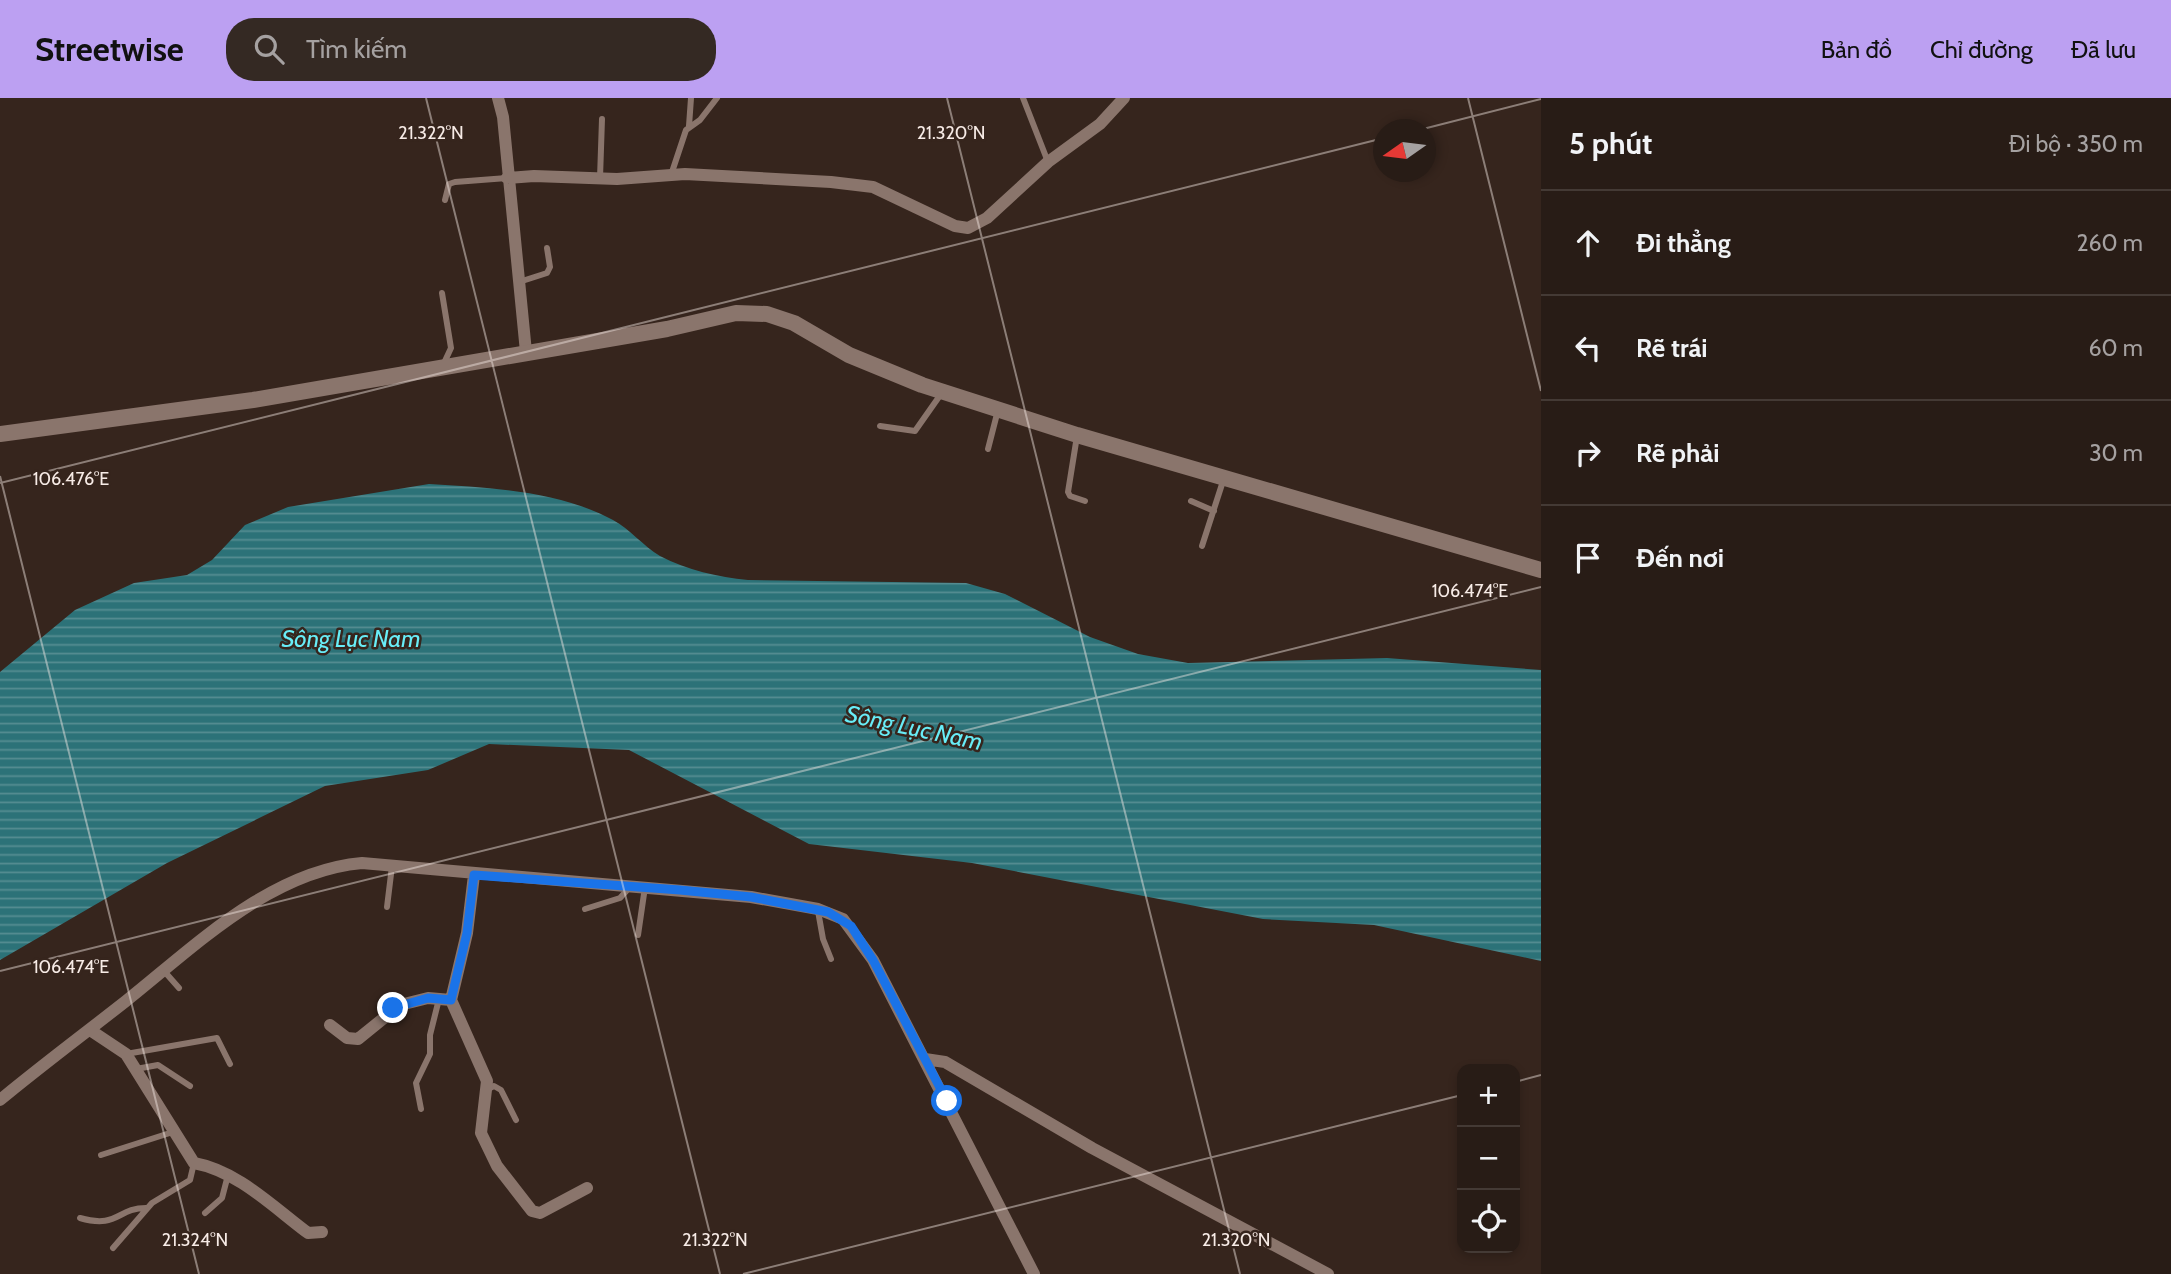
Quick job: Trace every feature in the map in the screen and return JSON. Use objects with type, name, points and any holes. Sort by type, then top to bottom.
[{"type":"street","points":[[498,98],[526,352]]},
{"type":"street","points":[[507,178],[671,175],[745,177],[873,187],[962,228],[987,218],[1048,162],[1100,124],[1124,98]]},
{"type":"street","points":[[0,434],[253,400],[667,329],[736,313],[767,314],[794,323],[849,355],[943,391],[1077,435],[1541,570]]},
{"type":"street","points":[[0,1100],[225,923],[270,894],[329,869],[362,863],[474,875],[751,897],[818,909],[843,919],[851,926],[873,960],[1034,1274]]},
{"type":"street","points":[[474,875],[467,933],[445,999],[488,1089],[481,1133],[497,1166],[525,1205],[540,1213],[587,1188]]},
{"type":"street","points":[[330,1025],[347,1038],[358,1039],[400,1005],[445,999]]},
{"type":"street","points":[[89,1030],[126,1054],[194,1163],[228,1175],[308,1233],[321,1232]]},
{"type":"street","points":[[925,1059],[945,1062],[1092,1149],[1328,1274]]},
{"type":"lane","points":[[671,175],[689,126],[691,98]]},
{"type":"lane","points":[[689,126],[701,120],[717,98]]},
{"type":"lane","points":[[1023,98],[1048,162]]},
{"type":"lane","points":[[600,178],[602,119]]},
{"type":"lane","points":[[445,200],[449,184],[455,181],[507,178]]},
{"type":"lane","points":[[517,282],[547,273],[550,267],[547,248]]},
{"type":"lane","points":[[440,368],[451,348],[442,293]]},
{"type":"lane","points":[[880,426],[915,431],[943,391]]},
{"type":"lane","points":[[988,449],[998,409]]},
{"type":"lane","points":[[1077,435],[1068,492],[1070,496],[1085,501]]},
{"type":"lane","points":[[1202,546],[1225,477]]},
{"type":"lane","points":[[1191,501],[1214,511]]},
{"type":"lane","points":[[387,906],[392,866]]},
{"type":"lane","points":[[585,909],[620,898],[630,886]]},
{"type":"lane","points":[[638,935],[645,887]]},
{"type":"lane","points":[[818,909],[823,939],[831,959]]},
{"type":"lane","points":[[164,971],[179,988]]},
{"type":"lane","points":[[421,1109],[416,1083],[430,1054],[430,1035],[445,999]]},
{"type":"lane","points":[[126,1054],[217,1038],[230,1064]]},
{"type":"lane","points":[[136,1069],[158,1065],[190,1086]]},
{"type":"lane","points":[[488,1089],[494,1086],[501,1090],[516,1120]]},
{"type":"lane","points":[[101,1155],[173,1132]]},
{"type":"lane","points":[[113,1248],[146,1208],[190,1180],[194,1163]]},
{"type":"lane","points":[[205,1213],[222,1198],[228,1175]]},
{"type":"lane","points":[[80,1218],[107,1223],[135,1209],[146,1208]]},
{"type":"water","name":"Sông Lục Nam","points":[[429,484],[523,492],[569,502],[613,520],[670,561],[725,577],[748,580],[966,583],[1005,594],[1090,637],[1138,654],[1188,663],[1387,658],[1541,670],[1541,961],[1374,925],[1263,919],[972,863],[809,844],[629,750],[489,744],[428,770],[325,786],[167,863],[0,960],[0,672],[75,610],[134,583],[187,575],[212,560],[245,525],[288,507]]},
{"type":"route","points":[[393,1008],[409,1001],[428,998],[451,1000],[467,933],[474,875],[554,879],[751,897],[818,909],[843,919],[851,926],[873,960],[947,1101]]}]
